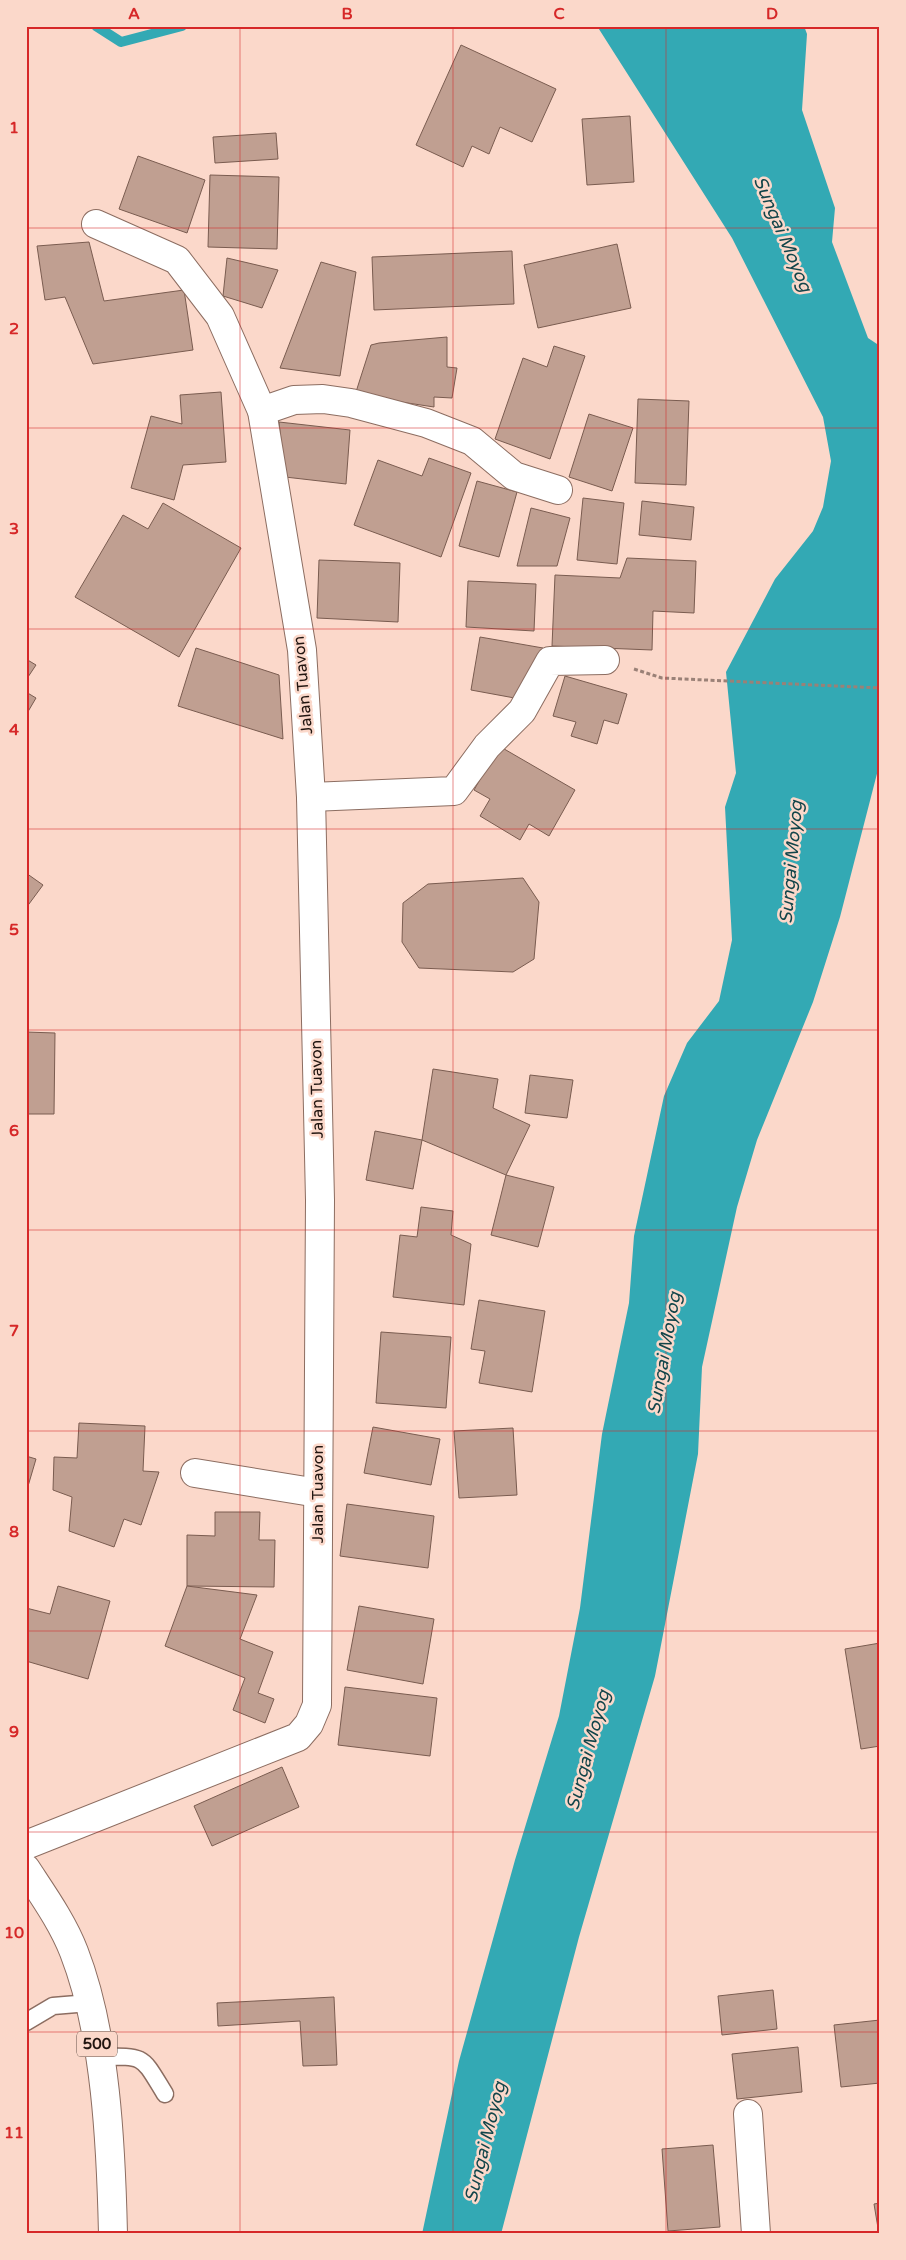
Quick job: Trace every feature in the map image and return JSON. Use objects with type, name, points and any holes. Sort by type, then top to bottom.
[{"type":"street","name":"Jalan Tuavon","points":[[26,1845],[298,1737],[309,1724],[317,1705],[320,1200],[311,797],[302,650],[262,411],[220,316],[178,260],[96,224]]},
{"type":"street","points":[[262,411],[294,400],[323,399],[351,403],[426,423],[472,440],[514,476],[558,490]]},
{"type":"street","points":[[311,797],[454,791],[487,746],[522,711],[550,661],[605,660]]},
{"type":"street","points":[[195,1472],[318,1493]]},
{"type":"street","name":"500","points":[[26,1869],[50,1906],[74,1951],[90,2003],[107,2122],[113,2234]]},
{"type":"street","points":[[748,2114],[756,2234]]},
{"type":"lane","points":[[26,2022],[53,2006],[90,2003]]},
{"type":"lane","points":[[99,2057],[134,2056],[146,2063],[165,2094]]},
{"type":"path","points":[[662,678],[880,688]]},
{"type":"water","name":"Sungai Moyog","points":[[597,26],[804,26],[807,34],[802,110],[835,208],[832,242],[868,338],[880,346],[880,762],[840,917],[813,1002],[757,1140],[737,1207],[702,1367],[698,1454],[655,1676],[579,1937],[501,2234],[422,2234],[459,2061],[515,1860],[559,1716],[580,1608],[602,1434],[629,1303],[634,1236],[664,1096],[687,1043],[719,1001],[732,940],[725,807],[736,773],[726,672],[775,579],[813,531],[823,507],[831,461],[823,417],[732,238]]},
{"type":"building","points":[[461,45],[556,89],[532,142],[500,127],[489,154],[472,146],[463,167],[416,145]]},
{"type":"building","points":[[630,116],[634,182],[587,185],[582,119]]},
{"type":"building","points":[[276,133],[278,159],[215,163],[213,137]]},
{"type":"building","points":[[138,156],[205,180],[187,233],[119,209]]},
{"type":"building","points":[[210,175],[279,177],[277,249],[208,247]]},
{"type":"building","points":[[89,242],[104,301],[184,290],[193,350],[93,364],[65,297],[45,300],[37,246]]},
{"type":"building","points":[[617,244],[631,308],[538,328],[524,265]]},
{"type":"building","points":[[512,251],[514,304],[374,310],[372,257]]},
{"type":"building","points":[[227,258],[278,270],[262,308],[223,296]]},
{"type":"building","points":[[321,262],[356,272],[340,376],[280,368]]},
{"type":"building","points":[[447,337],[447,367],[457,368],[452,398],[434,397],[434,407],[355,395],[371,345]]},
{"type":"building","points":[[554,346],[585,356],[550,459],[495,439],[523,358],[547,367]]},
{"type":"building","points":[[221,392],[226,462],[183,465],[174,500],[131,488],[151,416],[182,424],[180,395]]},
{"type":"building","points":[[638,399],[689,401],[686,485],[635,483]]},
{"type":"building","points":[[589,414],[633,428],[612,491],[569,477]]},
{"type":"building","points":[[279,422],[350,430],[346,484],[285,477]]},
{"type":"building","points":[[429,458],[471,473],[441,557],[354,525],[378,460],[422,476]]},
{"type":"building","points":[[477,481],[517,492],[499,557],[459,546]]},
{"type":"building","points":[[583,498],[624,503],[617,564],[577,560]]},
{"type":"building","points":[[642,501],[694,507],[691,540],[639,535]]},
{"type":"building","points":[[163,503],[241,548],[179,657],[75,597],[123,515],[148,529]]},
{"type":"building","points":[[531,508],[570,518],[557,566],[517,566]]},
{"type":"building","points":[[627,558],[696,561],[694,613],[653,611],[652,650],[552,646],[555,575],[620,578]]},
{"type":"building","points":[[319,560],[400,563],[398,622],[317,618]]},
{"type":"building","points":[[468,581],[536,584],[534,631],[466,627]]},
{"type":"building","points":[[480,637],[543,648],[520,699],[471,690]]},
{"type":"building","points":[[196,648],[279,675],[283,739],[178,706]]},
{"type":"building","points":[[26,659],[36,665],[26,680]]},
{"type":"building","points":[[565,676],[627,694],[618,724],[604,720],[597,744],[571,736],[576,722],[553,716]]},
{"type":"building","points":[[26,692],[36,698],[26,715]]},
{"type":"building","points":[[499,746],[575,790],[549,836],[529,824],[520,840],[480,816],[490,799],[474,790]]},
{"type":"building","points":[[26,873],[43,885],[26,908]]},
{"type":"building","points":[[523,878],[539,902],[534,959],[513,972],[419,968],[402,942],[403,903],[428,884]]},
{"type":"building","points":[[26,1032],[55,1033],[54,1114],[26,1114]]},
{"type":"building","points":[[433,1069],[498,1079],[493,1108],[530,1125],[506,1175],[422,1140]]},
{"type":"building","points":[[530,1075],[573,1080],[567,1118],[525,1113]]},
{"type":"building","points":[[375,1131],[422,1140],[413,1189],[366,1180]]},
{"type":"building","points":[[506,1175],[554,1187],[538,1247],[491,1235]]},
{"type":"building","points":[[421,1207],[453,1211],[451,1235],[471,1244],[464,1305],[393,1297],[400,1235],[417,1237]]},
{"type":"building","points":[[479,1300],[545,1311],[532,1392],[479,1383],[485,1351],[471,1349]]},
{"type":"building","points":[[381,1332],[451,1337],[446,1408],[376,1403]]},
{"type":"building","points":[[79,1423],[145,1426],[143,1471],[159,1472],[141,1525],[124,1519],[114,1547],[69,1531],[72,1497],[53,1490],[54,1457],[77,1458]]},
{"type":"building","points":[[373,1427],[440,1439],[431,1485],[364,1473]]},
{"type":"building","points":[[513,1428],[517,1495],[459,1498],[454,1431]]},
{"type":"building","points":[[26,1456],[36,1459],[26,1493]]},
{"type":"building","points":[[347,1504],[434,1516],[428,1568],[340,1556]]},
{"type":"building","points":[[215,1512],[260,1512],[259,1540],[275,1540],[274,1587],[187,1586],[187,1535],[215,1536]]},
{"type":"building","points":[[58,1586],[110,1601],[88,1679],[26,1661],[26,1608],[50,1614]]},
{"type":"building","points":[[187,1586],[257,1595],[240,1639],[273,1652],[258,1693],[274,1699],[265,1723],[233,1710],[245,1678],[165,1646]]},
{"type":"building","points":[[359,1606],[434,1619],[423,1684],[347,1670]]},
{"type":"building","points":[[880,1643],[880,1746],[861,1749],[845,1649]]},
{"type":"building","points":[[345,1687],[437,1698],[430,1756],[338,1745]]},
{"type":"building","points":[[282,1767],[299,1807],[212,1846],[194,1806]]},
{"type":"building","points":[[773,1990],[777,2029],[722,2035],[718,1996]]},
{"type":"building","points":[[334,1997],[337,2065],[303,2066],[300,2021],[218,2026],[217,2003]]},
{"type":"building","points":[[880,2020],[880,2083],[841,2087],[834,2025]]},
{"type":"building","points":[[798,2047],[802,2092],[737,2099],[732,2054]]},
{"type":"building","points":[[713,2145],[720,2227],[668,2231],[662,2149]]},
{"type":"building","points":[[880,2203],[880,2234],[879,2234],[874,2204]]},
{"type":"waterway","points":[[96,26],[121,42],[182,26]]}]
